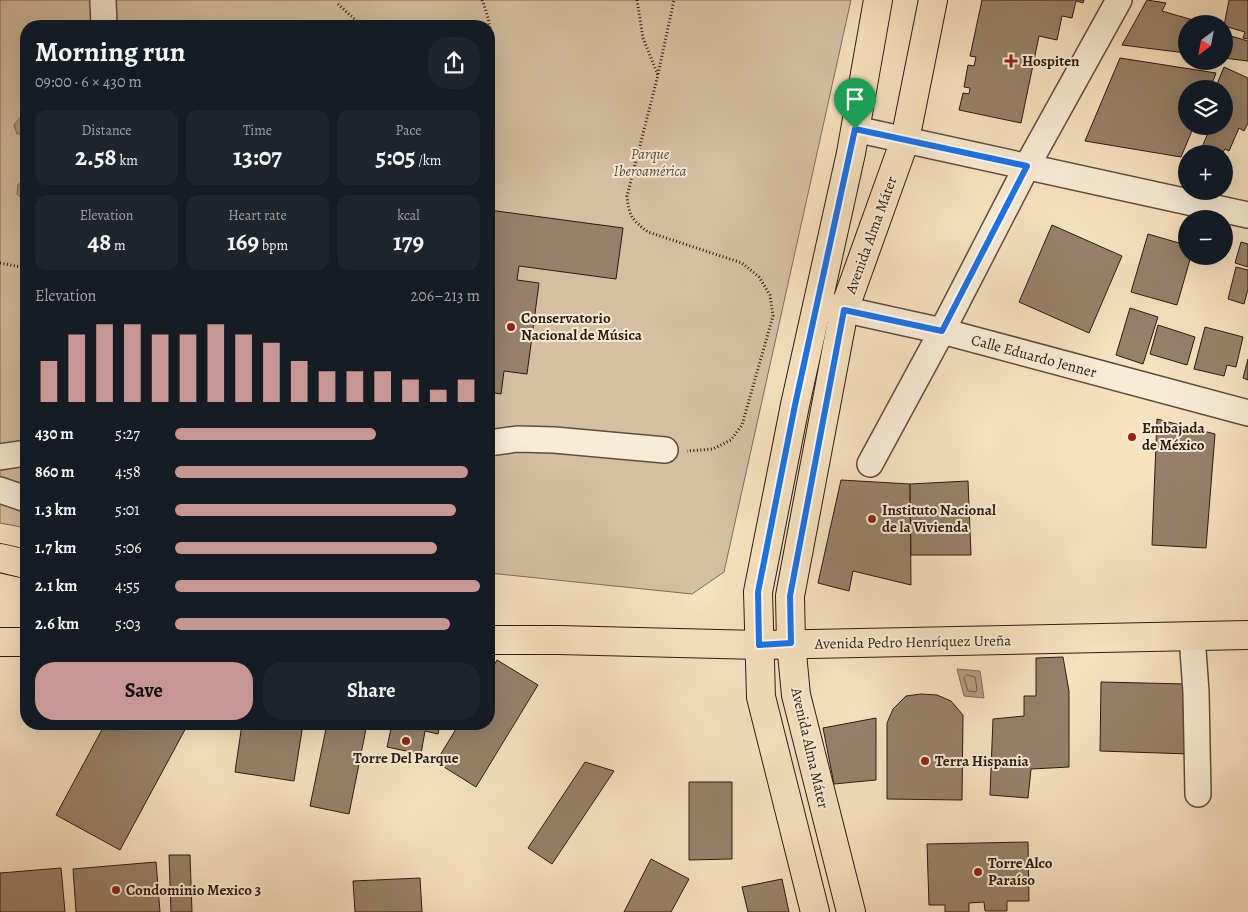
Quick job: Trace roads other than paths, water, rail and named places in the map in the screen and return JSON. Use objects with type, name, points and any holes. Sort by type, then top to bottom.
[{"type":"main road","name":"Avenida Alma Máter","points":[[851,912],[796,695],[791,643],[790,596],[855,129],[878,0]]},
{"type":"main road","name":"Avenida Alma Máter","points":[[815,912],[761,698],[758,592],[795,405],[831,307],[905,140],[933,0]]},
{"type":"main road","points":[[0,558],[20,563]]},
{"type":"main road","points":[[495,623],[558,640]]},
{"type":"main road","name":"Avenida Pedro Henríquez Ureña","points":[[495,640],[759,645],[1248,635]]},
{"type":"main road","points":[[0,642],[20,642]]},
{"type":"street","points":[[103,0],[104,20]]},
{"type":"street","points":[[870,464],[942,331],[1027,166],[1119,0]]},
{"type":"street","points":[[855,129],[1248,215]]},
{"type":"street","name":"Calle Eduardo Jenner","points":[[831,307],[942,331],[1248,413]]},
{"type":"street","points":[[495,443],[517,439],[554,440],[665,450]]},
{"type":"street","points":[[0,457],[20,454]]},
{"type":"street","points":[[0,490],[20,498]]},
{"type":"street","points":[[1192,636],[1196,692],[1198,794]]},
{"type":"water","points":[[20,118],[20,134],[17,134],[14,125]]},
{"type":"water","points":[[18,184],[20,184],[20,197],[17,194]]},
{"type":"water","points":[[957,669],[980,671],[984,698],[964,696]]},
{"type":"place","name":"Hospiten","points":[[1011,61]]},
{"type":"place","name":"Conservatorio Nacional de Música","points":[[511,327]]},
{"type":"place","name":"Embajada de México","points":[[1132,437]]},
{"type":"place","name":"Instituto Nacional de la Vivienda","points":[[872,519]]},
{"type":"place","name":"Torre Del Parque","points":[[406,741]]},
{"type":"place","name":"Terra Hispania","points":[[925,761]]},
{"type":"place","name":"Torre Alco Paraíso","points":[[978,872]]},
{"type":"place","name":"Condominio Mexico 3","points":[[116,890]]},
{"type":"park label","name":"Parque Iberoamérica","points":[[650,162]]}]
